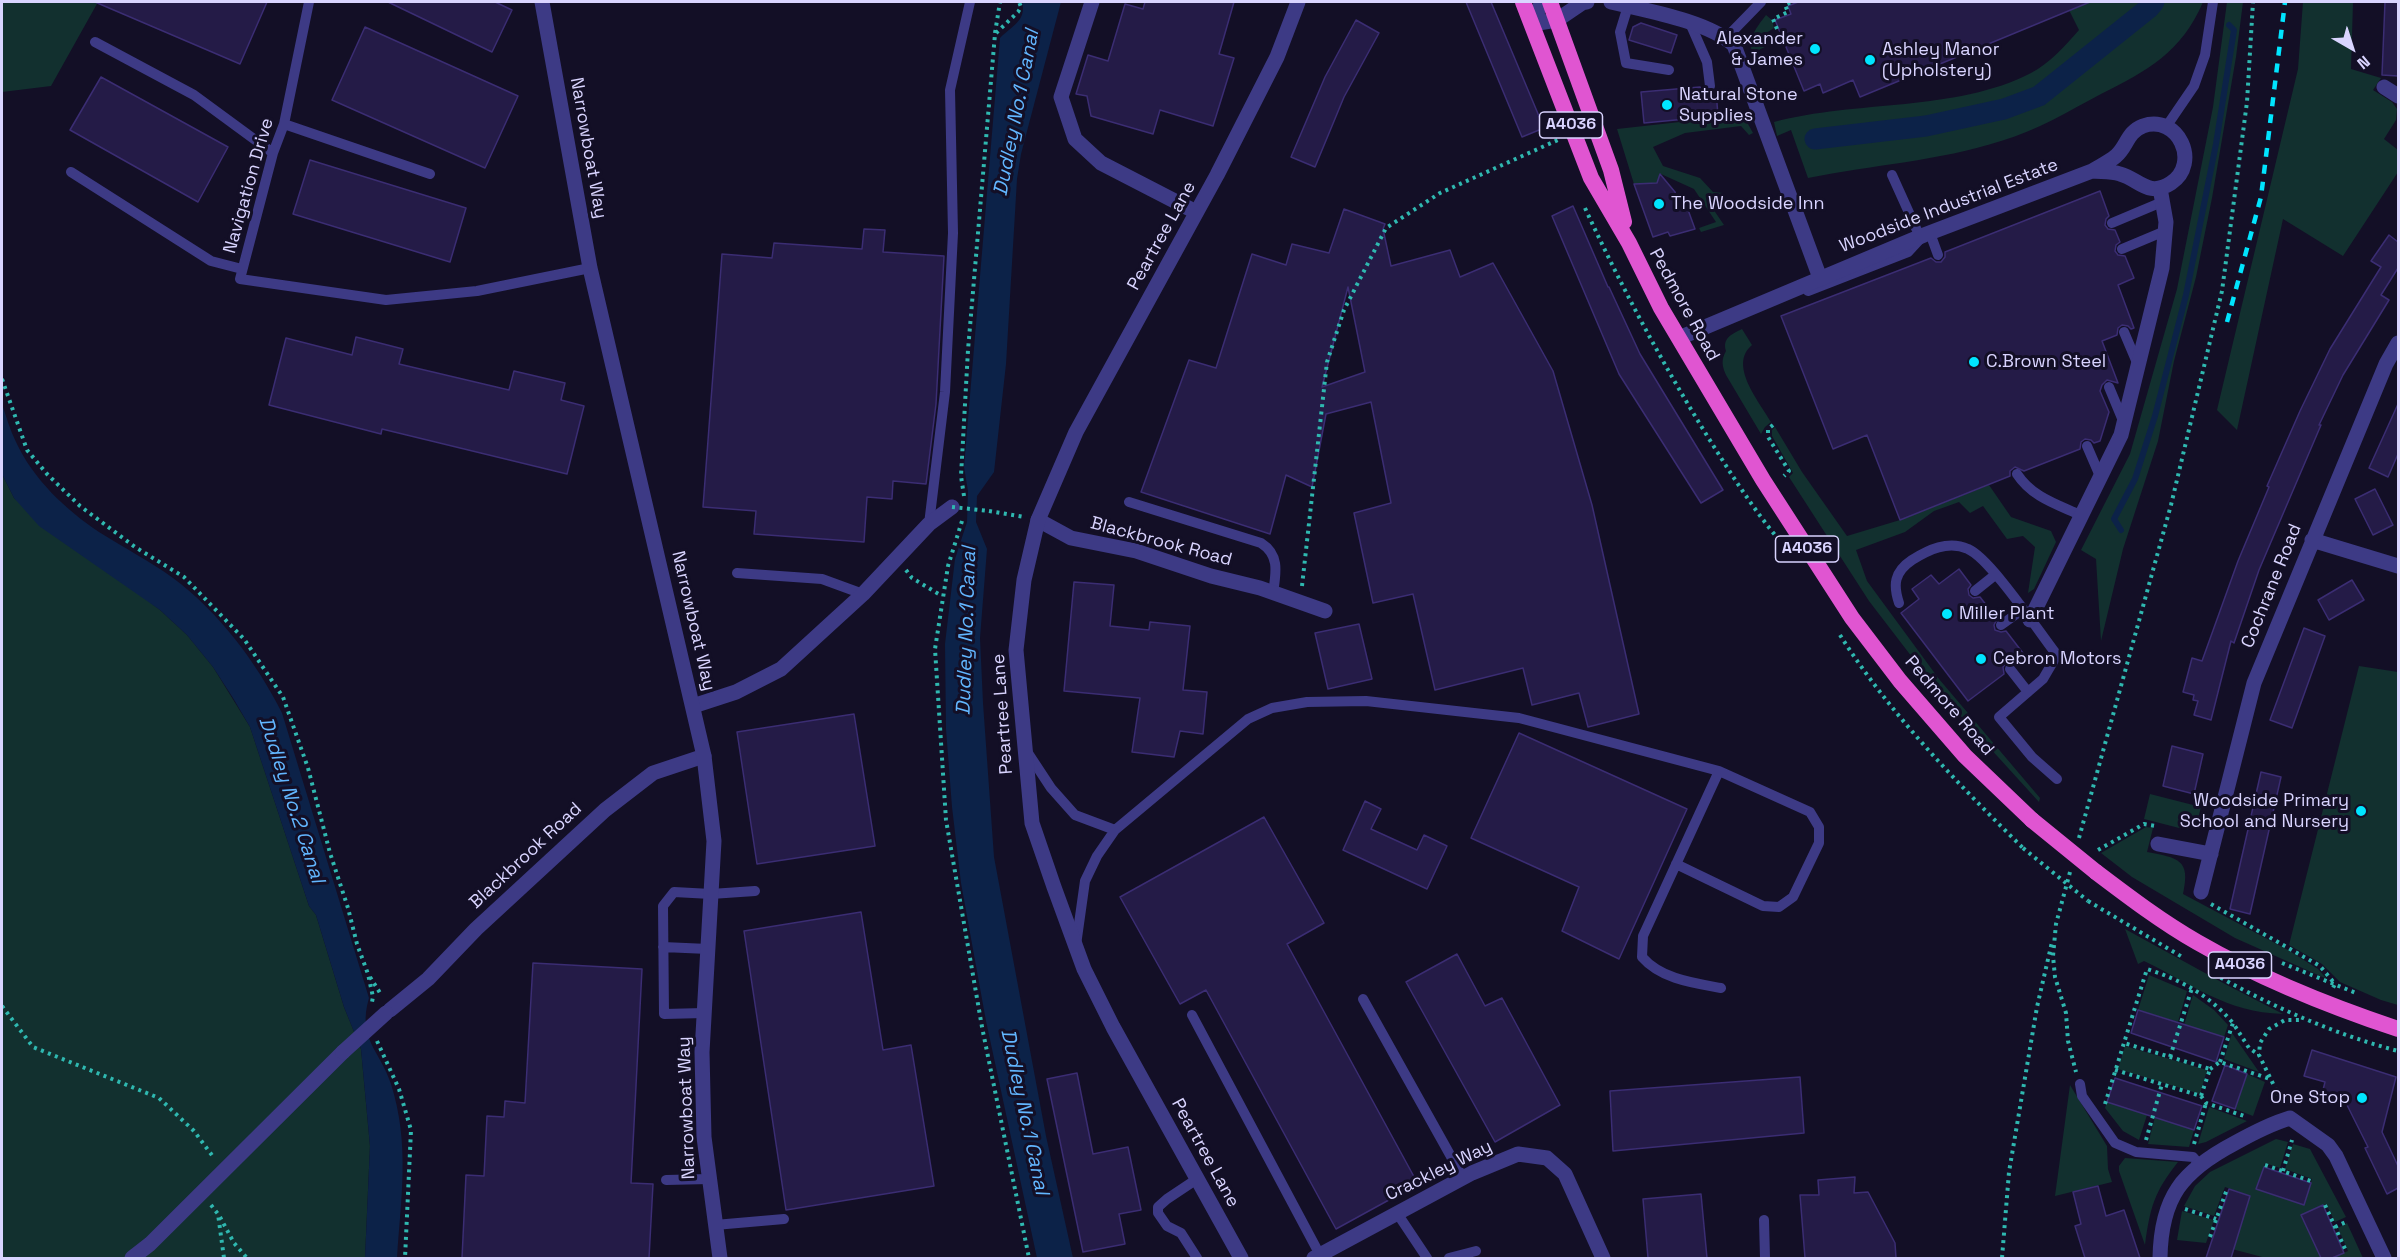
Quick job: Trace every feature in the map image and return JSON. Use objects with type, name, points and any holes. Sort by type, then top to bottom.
[{"type":"highway","name":"Pedmore Road","points":[[1523,2],[1591,178],[1629,243],[1642,272],[1679,338],[1763,480],[1852,618],[1942,731],[2032,820],[2162,921],[2240,965],[2326,1004],[2398,1029]]},
{"type":"highway","name":"Pedmore Road","points":[[1550,2],[1611,171],[1629,243]]},
{"type":"street","name":"Narrowboat Way","points":[[542,2],[590,268],[704,756],[714,841],[702,1052],[704,1137],[720,1258]]},
{"type":"street","points":[[1092,2],[1060,97],[1075,139],[1101,164],[1196,212]]},
{"type":"street","name":"Peartree Lane","points":[[1241,1258],[1113,1027],[1084,969],[1032,823],[1016,650],[1024,580],[1038,520],[1076,432],[1196,212],[1277,57],[1298,2]]},
{"type":"street","points":[[1532,24],[1542,2]]},
{"type":"street","points":[[1532,24],[1557,20],[1587,2]]},
{"type":"street","points":[[1611,2],[1709,28],[1734,45],[1820,278]]},
{"type":"street","points":[[2384,87],[2398,96]]},
{"type":"street","name":"Woodside Industrial Estate","points":[[1679,338],[1924,235],[2092,171],[2116,156],[2133,132],[2153,124],[2166,127]]},
{"type":"street","points":[[2026,615],[2121,435],[2162,268],[2165,231],[2161,195],[2178,177],[2186,158],[2180,138],[2166,127]]},
{"type":"street","name":"Woodside Industrial Estate","points":[[2092,171],[2120,174],[2161,195]]},
{"type":"street","name":"Cochrane Road","points":[[2206,898],[2211,854],[2254,683],[2386,364],[2398,343]]},
{"type":"street","points":[[693,706],[736,692],[781,669],[863,594],[929,524],[952,507]]},
{"type":"street","name":"Blackbrook Road","points":[[1038,520],[1071,538],[1136,551],[1210,576],[1273,592],[1325,611]]},
{"type":"street","points":[[2312,540],[2398,566]]},
{"type":"street","name":"Blackbrook Road","points":[[132,1258],[150,1244],[343,1052],[428,979],[476,929],[605,810],[653,773],[704,756]]},
{"type":"street","points":[[2158,844],[2211,854]]},
{"type":"street","points":[[2160,1258],[2161,1232],[2168,1204],[2183,1181],[2199,1164],[2271,1124],[2294,1121],[2328,1145],[2336,1156],[2384,1258]]},
{"type":"street","name":"Crackley Way","points":[[1317,1257],[1463,1178],[1518,1154],[1546,1158],[1565,1174],[1603,1258]]},
{"type":"lane","name":"Navigation Drive","points":[[309,2],[284,124],[273,153],[240,279],[386,300],[477,291],[590,268]]},
{"type":"lane","points":[[929,524],[945,392],[953,233],[950,90],[970,2]]},
{"type":"lane","points":[[1726,38],[1761,2]]},
{"type":"lane","points":[[2166,127],[2194,86],[2205,55],[2213,2]]},
{"type":"lane","points":[[1628,6],[1620,32],[1626,63],[1669,70]]},
{"type":"lane","points":[[1690,23],[1707,62],[1710,86]]},
{"type":"lane","points":[[95,42],[194,95],[273,153]]},
{"type":"lane","points":[[284,124],[430,174]]},
{"type":"lane","points":[[72,172],[211,261],[242,269]]},
{"type":"lane","points":[[1892,176],[1924,235],[1938,255]]},
{"type":"lane","points":[[2112,223],[2161,195]]},
{"type":"lane","points":[[2122,249],[2165,231]]},
{"type":"lane","points":[[1793,289],[1809,291],[1908,252],[1924,235]]},
{"type":"lane","points":[[2124,332],[2138,366]]},
{"type":"lane","points":[[2109,387],[2124,424]]},
{"type":"lane","points":[[2087,446],[2100,476]]},
{"type":"lane","points":[[2017,474],[2025,486],[2041,498],[2080,515]]},
{"type":"lane","points":[[1129,502],[1261,543],[1275,556],[1276,572],[1273,592]]},
{"type":"lane","points":[[1899,603],[1894,588],[1897,575],[1906,564],[1924,552],[1947,545],[1969,549],[1995,574],[2056,655],[2043,679],[1999,717],[2032,757],[2057,779]]},
{"type":"lane","points":[[737,573],[822,579],[863,594]]},
{"type":"lane","points":[[1975,591],[1995,574]]},
{"type":"lane","points":[[2001,625],[2026,615]]},
{"type":"lane","points":[[2010,669],[2028,692]]},
{"type":"lane","points":[[1076,946],[1084,881],[1097,856],[1115,830],[1248,719],[1272,708],[1307,702],[1366,701],[1519,718],[1719,771],[1810,813],[1819,827],[1819,843],[1792,897],[1779,907],[1763,906],[1676,864]]},
{"type":"lane","points":[[1023,745],[1051,788],[1075,815],[1115,830]]},
{"type":"lane","points":[[1719,771],[1643,936],[1642,957],[1651,967],[1687,982],[1721,988]]},
{"type":"lane","points":[[704,1013],[664,1014],[663,906],[674,892],[711,894],[755,891]]},
{"type":"lane","points":[[663,947],[708,949]]},
{"type":"lane","points":[[1363,999],[1463,1178]]},
{"type":"lane","points":[[1192,1015],[1317,1257]]},
{"type":"lane","points":[[2080,1084],[2082,1096],[2115,1143],[2136,1152],[2193,1157],[2199,1164]]},
{"type":"lane","points":[[666,1180],[710,1179]]},
{"type":"lane","points":[[1197,1179],[1167,1198],[1158,1207],[1158,1214],[1167,1226],[1180,1233],[1197,1258]]},
{"type":"lane","points":[[1397,1213],[1427,1258]]},
{"type":"lane","points":[[715,1225],[784,1219]]},
{"type":"lane","points":[[1764,1220],[1766,1258]]},
{"type":"lane","points":[[1449,1258],[1476,1251]]},
{"type":"path","points":[[1000,2],[995,34],[966,384],[961,476],[965,502],[962,521],[948,566],[935,649],[946,820],[982,1027],[1029,1258]]},
{"type":"path","points":[[995,34],[1018,12],[1021,7],[1019,2]]},
{"type":"path","points":[[1777,29],[1773,19],[1788,12],[1785,4],[1791,2]]},
{"type":"path","points":[[2078,843],[2171,505],[2222,291],[2247,102],[2253,2]]},
{"type":"path","points":[[1288,598],[1298,594],[1304,583],[1312,484],[1327,362],[1344,310],[1386,228],[1440,193],[1561,139]]},
{"type":"path","points":[[2,379],[27,450],[46,474],[80,506],[135,547],[184,577],[243,639],[283,697],[308,768],[357,944],[368,974],[388,1012]]},
{"type":"path","points":[[1773,425],[1768,429],[1768,437],[1789,471],[1784,476]]},
{"type":"path","points":[[952,507],[1038,520]]},
{"type":"path","points":[[897,558],[912,578],[942,596]]},
{"type":"path","points":[[2098,850],[2144,824]]},
{"type":"path","points":[[2023,848],[2088,901]]},
{"type":"path","points":[[2002,1258],[2009,1172],[2037,1007],[2072,867]]},
{"type":"path","points":[[2206,898],[2320,966],[2335,984]]},
{"type":"path","points":[[2056,924],[2053,956],[2055,977],[2066,1013],[2068,1041],[2080,1084]]},
{"type":"path","points":[[2273,959],[2360,995]]},
{"type":"path","points":[[2103,1110],[2146,969],[2173,977],[2217,1005],[2233,1023],[2249,1048],[2259,1054]]},
{"type":"path","points":[[368,974],[373,997],[371,1005]]},
{"type":"path","points":[[2170,1058],[2192,988]]},
{"type":"path","points":[[2,1006],[33,1047],[159,1098],[194,1131],[224,1171]]},
{"type":"path","points":[[2283,1171],[2294,1121],[2259,1054],[2260,1042],[2269,1029],[2285,1020],[2306,1020]]},
{"type":"path","points":[[2201,1096],[2210,1069],[2220,1062],[2233,1023]]},
{"type":"path","points":[[376,1038],[399,1089],[411,1130],[405,1258]]},
{"type":"path","points":[[2124,1043],[2210,1069]]},
{"type":"path","points":[[2220,1062],[2271,1079]]},
{"type":"path","points":[[2115,1071],[2201,1096],[2206,1103],[2255,1120]]},
{"type":"path","points":[[2148,1144],[2145,1143],[2162,1084]]},
{"type":"path","points":[[2193,1147],[2206,1103]]},
{"type":"path","points":[[2265,1165],[2311,1181]]},
{"type":"path","points":[[2210,1238],[2227,1189]]},
{"type":"path","points":[[202,1192],[218,1214],[234,1243],[247,1258]]},
{"type":"path","points":[[2168,1204],[2216,1219]]},
{"type":"path","points":[[2325,1205],[2346,1251]]},
{"type":"path","points":[[218,1214],[224,1258]]},
{"type":"green space","points":[[2,2],[98,2],[51,86],[2,92]]},
{"type":"green space","points":[[2091,2],[2203,2],[2185,34],[2174,47],[2148,68],[2052,120],[2001,141],[1930,158],[1808,178],[1791,130],[1777,136],[1774,122],[1806,115],[1971,94],[2031,73],[2051,59],[2079,30],[2069,10]]},
{"type":"green space","points":[[2227,2],[2243,2],[2212,198],[2158,441],[2123,549],[2101,641],[2096,559],[2081,550],[2130,454],[2177,289],[2213,107]]},
{"type":"green space","points":[[2303,2],[2353,2],[2351,69],[2381,78],[2373,90],[2392,102],[2397,109],[2396,120],[2384,139],[2398,150],[2398,172],[2343,256],[2283,219],[2237,430],[2217,410],[2298,69]]},
{"type":"green space","points":[[1766,15],[1772,20],[1774,28],[1763,35],[1767,46],[1752,53],[1752,37]]},
{"type":"green space","points":[[1743,115],[1753,133],[1749,135],[1741,126],[1685,133],[1653,147],[1663,166],[1700,178],[1713,192],[1723,193],[1709,203],[1724,225],[1701,232],[1699,228],[1716,222],[1694,189],[1661,174],[1657,183],[1634,184],[1617,129]]},
{"type":"green space","points":[[1742,329],[1752,345],[1745,353],[1744,373],[1753,394],[1771,422],[1761,434],[1723,366],[1725,343],[1731,335]]},
{"type":"green space","points":[[1775,427],[1802,472],[1847,536],[1900,520],[1989,485],[2011,517],[2051,531],[2056,542],[2034,589],[2028,593],[2035,547],[2023,536],[2007,539],[1983,506],[1970,513],[1959,502],[1934,511],[1905,532],[1856,550],[1867,581],[1939,679],[2040,798],[2039,802],[1938,691],[1869,601],[1789,477],[1793,473],[1772,436],[1772,430]]},
{"type":"green space","points":[[2,474],[14,498],[160,610],[187,635],[213,667],[250,727],[309,906],[316,915],[344,1007],[361,1049],[370,1146],[365,1258],[2,1258]]},
{"type":"green space","name":"Woodside Primary School and Nursery","points":[[2359,666],[2398,672],[2398,1005],[2340,982],[2322,964],[2289,945]]},
{"type":"green space","points":[[2150,794],[2201,807],[2195,824],[2187,830],[2144,819]]},
{"type":"green space","points":[[2146,827],[2153,828],[2147,852],[2167,856],[2180,862],[2183,867],[2185,882],[2183,894],[2288,950],[2318,969],[2327,979],[2235,938],[2132,877],[2101,853]]},
{"type":"green space","points":[[2125,929],[2283,1014],[2262,1012],[2227,1003],[2144,961],[2138,964]]},
{"type":"green space","points":[[2149,975],[2187,991],[2178,1022],[2138,1010]]},
{"type":"green space","points":[[2193,995],[2214,1010],[2228,1025],[2224,1037],[2184,1025]]},
{"type":"green space","points":[[2232,1033],[2259,1072],[2224,1059]]},
{"type":"green space","points":[[2125,1046],[2207,1070],[2200,1094],[2118,1069]]},
{"type":"green space","points":[[2247,1074],[2265,1082],[2253,1116],[2235,1109]]},
{"type":"green space","points":[[2070,1085],[2107,1146],[2108,1169],[2112,1182],[2055,1196]]},
{"type":"green space","points":[[2107,1102],[2147,1115],[2139,1140],[2123,1131],[2105,1108]]},
{"type":"green space","points":[[2209,1107],[2247,1121],[2198,1144]]},
{"type":"green space","points":[[2155,1117],[2194,1130],[2189,1147],[2148,1144]]},
{"type":"green space","points":[[2276,1139],[2288,1142],[2280,1168],[2265,1163],[2257,1189],[2304,1205],[2312,1179],[2285,1169],[2293,1144],[2310,1149],[2346,1217],[2335,1222],[2326,1204],[2302,1215],[2321,1258],[2266,1258],[2232,1249],[2250,1196],[2225,1187],[2214,1216],[2184,1206],[2195,1186],[2210,1172]]},
{"type":"green space","points":[[2125,1158],[2178,1162],[2163,1182],[2154,1201],[2145,1245],[2119,1171],[2119,1166]]},
{"type":"green space","points":[[2182,1211],[2214,1220],[2206,1243],[2177,1240]]},
{"type":"green space","points":[[2347,1223],[2363,1258],[2332,1258],[2348,1251],[2338,1228]]},
{"type":"water","name":"Dudley No.1 Canal","points":[[1022,2],[1061,2],[1021,154],[1017,179],[1006,364],[994,472],[977,496],[976,522],[987,549],[980,638],[994,857],[1046,1136],[1073,1258],[1037,1258],[986,1021],[961,883],[946,729],[945,644],[955,559],[967,522],[968,491],[964,467],[1000,38],[1020,18]]},
{"type":"water","name":"Dudley No.2 Canal","points":[[2,404],[23,456],[41,481],[63,504],[87,523],[164,572],[206,606],[249,657],[282,713],[369,998],[366,1012],[368,1034],[391,1084],[397,1106],[401,1128],[403,1171],[397,1258],[365,1258],[370,1146],[361,1049],[344,1007],[316,915],[309,906],[250,727],[213,667],[187,635],[160,610],[39,526],[14,498],[2,474]]},
{"type":"building","points":[[95,2],[267,2],[240,64]]},
{"type":"building","points":[[388,2],[495,2],[512,10],[492,52]]},
{"type":"building","points":[[1145,2],[1234,2],[1219,54],[1234,58],[1213,126],[1160,110],[1153,134],[1091,116],[1087,96],[1076,94],[1088,55],[1108,61],[1125,4],[1143,9]]},
{"type":"building","points":[[1466,2],[1491,2],[1544,128],[1522,137]]},
{"type":"building","name":"Ashley Manor (Upholstery)","points":[[1798,2],[2090,2],[1860,97],[1853,80],[1823,93],[1820,84],[1804,91],[1775,20],[1791,14],[1788,6]]},
{"type":"building","points":[[2385,2],[2398,2],[2398,76],[2382,75]]},
{"type":"building","points":[[1356,20],[1379,33],[1344,97],[1315,167],[1291,157],[1325,77]]},
{"type":"building","points":[[1641,23],[1677,35],[1671,53],[1629,40],[1633,27]]},
{"type":"building","points":[[365,27],[518,96],[485,168],[332,100]]},
{"type":"building","points":[[101,77],[228,147],[198,202],[70,130]]},
{"type":"building","name":"Natural Stone Supplies","points":[[1700,87],[1708,93],[1716,90],[1718,116],[1644,123],[1641,92]]},
{"type":"building","points":[[310,160],[466,208],[450,262],[293,214]]},
{"type":"building","name":"The Woodside Inn","points":[[1660,174],[1675,192],[1681,209],[1687,207],[1695,229],[1670,236],[1668,232],[1653,237],[1634,184],[1657,183]]},
{"type":"building","name":"C.Brown Steel","points":[[2100,191],[2109,216],[2105,225],[2108,229],[2115,230],[2120,242],[2116,245],[2115,251],[2118,255],[2125,256],[2134,278],[2118,285],[2134,328],[2122,325],[2118,328],[2117,335],[2102,341],[2118,383],[2107,380],[2100,391],[2109,412],[2100,441],[2094,443],[2085,439],[2081,442],[2080,449],[2024,471],[2015,467],[2010,471],[2010,476],[1900,520],[1867,435],[1833,449],[1781,316],[1931,258],[1936,262],[1941,262],[1945,257],[1945,252]]},
{"type":"building","points":[[1573,206],[1640,354],[1723,490],[1701,503],[1619,374],[1552,216]]},
{"type":"building","points":[[1344,209],[1385,224],[1383,229],[1391,266],[1450,250],[1460,277],[1493,263],[1553,371],[1592,505],[1639,714],[1588,727],[1579,693],[1532,705],[1523,668],[1435,690],[1413,594],[1373,603],[1354,513],[1391,503],[1371,402],[1326,414],[1312,487],[1286,475],[1270,534],[1141,492],[1189,360],[1216,368],[1252,254],[1286,265],[1292,244],[1329,253]],"holes":[[[1348,287],[1365,372],[1322,387]]]},
{"type":"building","points":[[864,229],[885,230],[883,252],[944,256],[936,404],[926,484],[893,481],[892,499],[867,497],[864,542],[754,534],[756,511],[703,507],[722,254],[772,258],[774,243],[862,249]]},
{"type":"building","points":[[2389,235],[2398,242],[2398,268],[2381,295],[2389,300],[2343,375],[2319,425],[2321,425],[2259,570],[2234,643],[2231,641],[2211,720],[2194,715],[2198,701],[2193,700],[2194,695],[2183,692],[2192,658],[2202,661],[2238,561],[2269,487],[2267,486],[2330,349],[2381,267],[2371,261]]},
{"type":"building","points":[[356,337],[403,349],[399,364],[509,390],[514,371],[565,383],[561,400],[584,406],[567,474],[382,429],[381,434],[269,405],[286,338],[352,355]]},
{"type":"building","points":[[2398,404],[2398,454],[2388,477],[2369,468]]},
{"type":"building","points":[[2375,489],[2393,525],[2373,535],[2355,499]]},
{"type":"building","points":[[1959,569],[1971,585],[1968,589],[1969,595],[1973,598],[1980,597],[1997,619],[1994,625],[1995,630],[2006,631],[2026,657],[2016,665],[2012,662],[2006,663],[2003,667],[2004,674],[1968,701],[1901,613],[1919,599],[1912,589],[1931,575],[1939,584]]},
{"type":"building","points":[[2352,580],[2364,600],[2329,620],[2318,600]]},
{"type":"building","points":[[1074,582],[1114,585],[1110,626],[1149,630],[1150,622],[1190,626],[1183,690],[1207,692],[1203,734],[1180,731],[1174,757],[1132,752],[1140,698],[1064,691]]},
{"type":"building","points":[[1359,624],[1372,679],[1328,689],[1315,633]]},
{"type":"building","points":[[2304,628],[2325,636],[2292,728],[2270,720]]},
{"type":"building","points":[[854,714],[875,846],[757,864],[737,732]]},
{"type":"building","points":[[1519,733],[1687,809],[1619,959],[1562,931],[1579,887],[1471,838]]},
{"type":"building","points":[[2172,746],[2203,754],[2194,794],[2163,786]]},
{"type":"building","points":[[2261,772],[2281,777],[2250,914],[2230,909]]},
{"type":"building","points":[[1365,801],[1381,809],[1371,829],[1417,850],[1424,835],[1447,846],[1427,889],[1343,850]]},
{"type":"building","points":[[1264,817],[1324,923],[1287,944],[1418,1184],[1336,1229],[1206,990],[1180,1004],[1120,897]]},
{"type":"building","points":[[861,912],[883,1050],[911,1045],[934,1186],[786,1210],[744,931]]},
{"type":"building","points":[[1457,954],[1485,1006],[1502,998],[1560,1105],[1495,1142],[1406,982]]},
{"type":"building","points":[[533,963],[642,969],[631,1183],[653,1184],[649,1258],[462,1258],[466,1175],[484,1176],[487,1116],[504,1117],[505,1101],[525,1103]]},
{"type":"building","points":[[2138,1010],[2224,1037],[2216,1062],[2131,1033]]},
{"type":"building","name":"One Stop","points":[[2312,1050],[2396,1077],[2382,1132],[2398,1166],[2398,1188],[2387,1194],[2365,1148],[2368,1147],[2345,1101],[2322,1094],[2325,1082],[2304,1076]]},
{"type":"building","points":[[2225,1065],[2247,1074],[2235,1109],[2212,1101]]},
{"type":"building","points":[[1077,1073],[1093,1154],[1128,1147],[1141,1210],[1119,1214],[1125,1244],[1083,1252],[1047,1079]]},
{"type":"building","points":[[1800,1077],[1804,1133],[1613,1151],[1610,1091]]},
{"type":"building","points":[[2115,1078],[2202,1106],[2194,1130],[2107,1102]]},
{"type":"building","points":[[2264,1167],[2311,1183],[2304,1205],[2256,1189]]},
{"type":"building","points":[[1855,1177],[1854,1193],[1868,1192],[1895,1243],[1896,1258],[1805,1258],[1800,1195],[1819,1195],[1818,1180]]},
{"type":"building","points":[[2098,1186],[2106,1216],[2124,1210],[2140,1258],[2085,1258],[2075,1226],[2081,1224],[2073,1192]]},
{"type":"building","points":[[2229,1189],[2250,1196],[2231,1258],[2206,1258]]},
{"type":"building","points":[[1701,1194],[1707,1258],[1648,1258],[1643,1199]]},
{"type":"building","points":[[2323,1205],[2344,1253],[2332,1258],[2321,1258],[2301,1215]]},
{"type":"waterway","points":[[1815,139],[1926,126],[2004,109],[2039,96],[2154,2]]},
{"type":"waterway","points":[[2121,530],[2114,519],[2135,479],[2155,416],[2186,295],[2216,144],[2234,30],[2229,25]]},
{"type":"railway","points":[[2227,322],[2261,197],[2285,2]]},
{"type":"place","name":"Alexander & James","points":[[1815,49]]},
{"type":"place","name":"Ashley Manor (Upholstery)","points":[[1870,60]]},
{"type":"place","name":"Natural Stone Supplies","points":[[1667,105]]},
{"type":"place","name":"The Woodside Inn","points":[[1659,204]]},
{"type":"place","name":"C.Brown Steel","points":[[1974,362]]},
{"type":"place","name":"Miller Plant","points":[[1947,614]]},
{"type":"place","name":"Cebron Motors","points":[[1981,659]]},
{"type":"place","name":"Woodside Primary School and Nursery","points":[[2361,811]]},
{"type":"place","name":"One Stop","points":[[2362,1098]]}]
